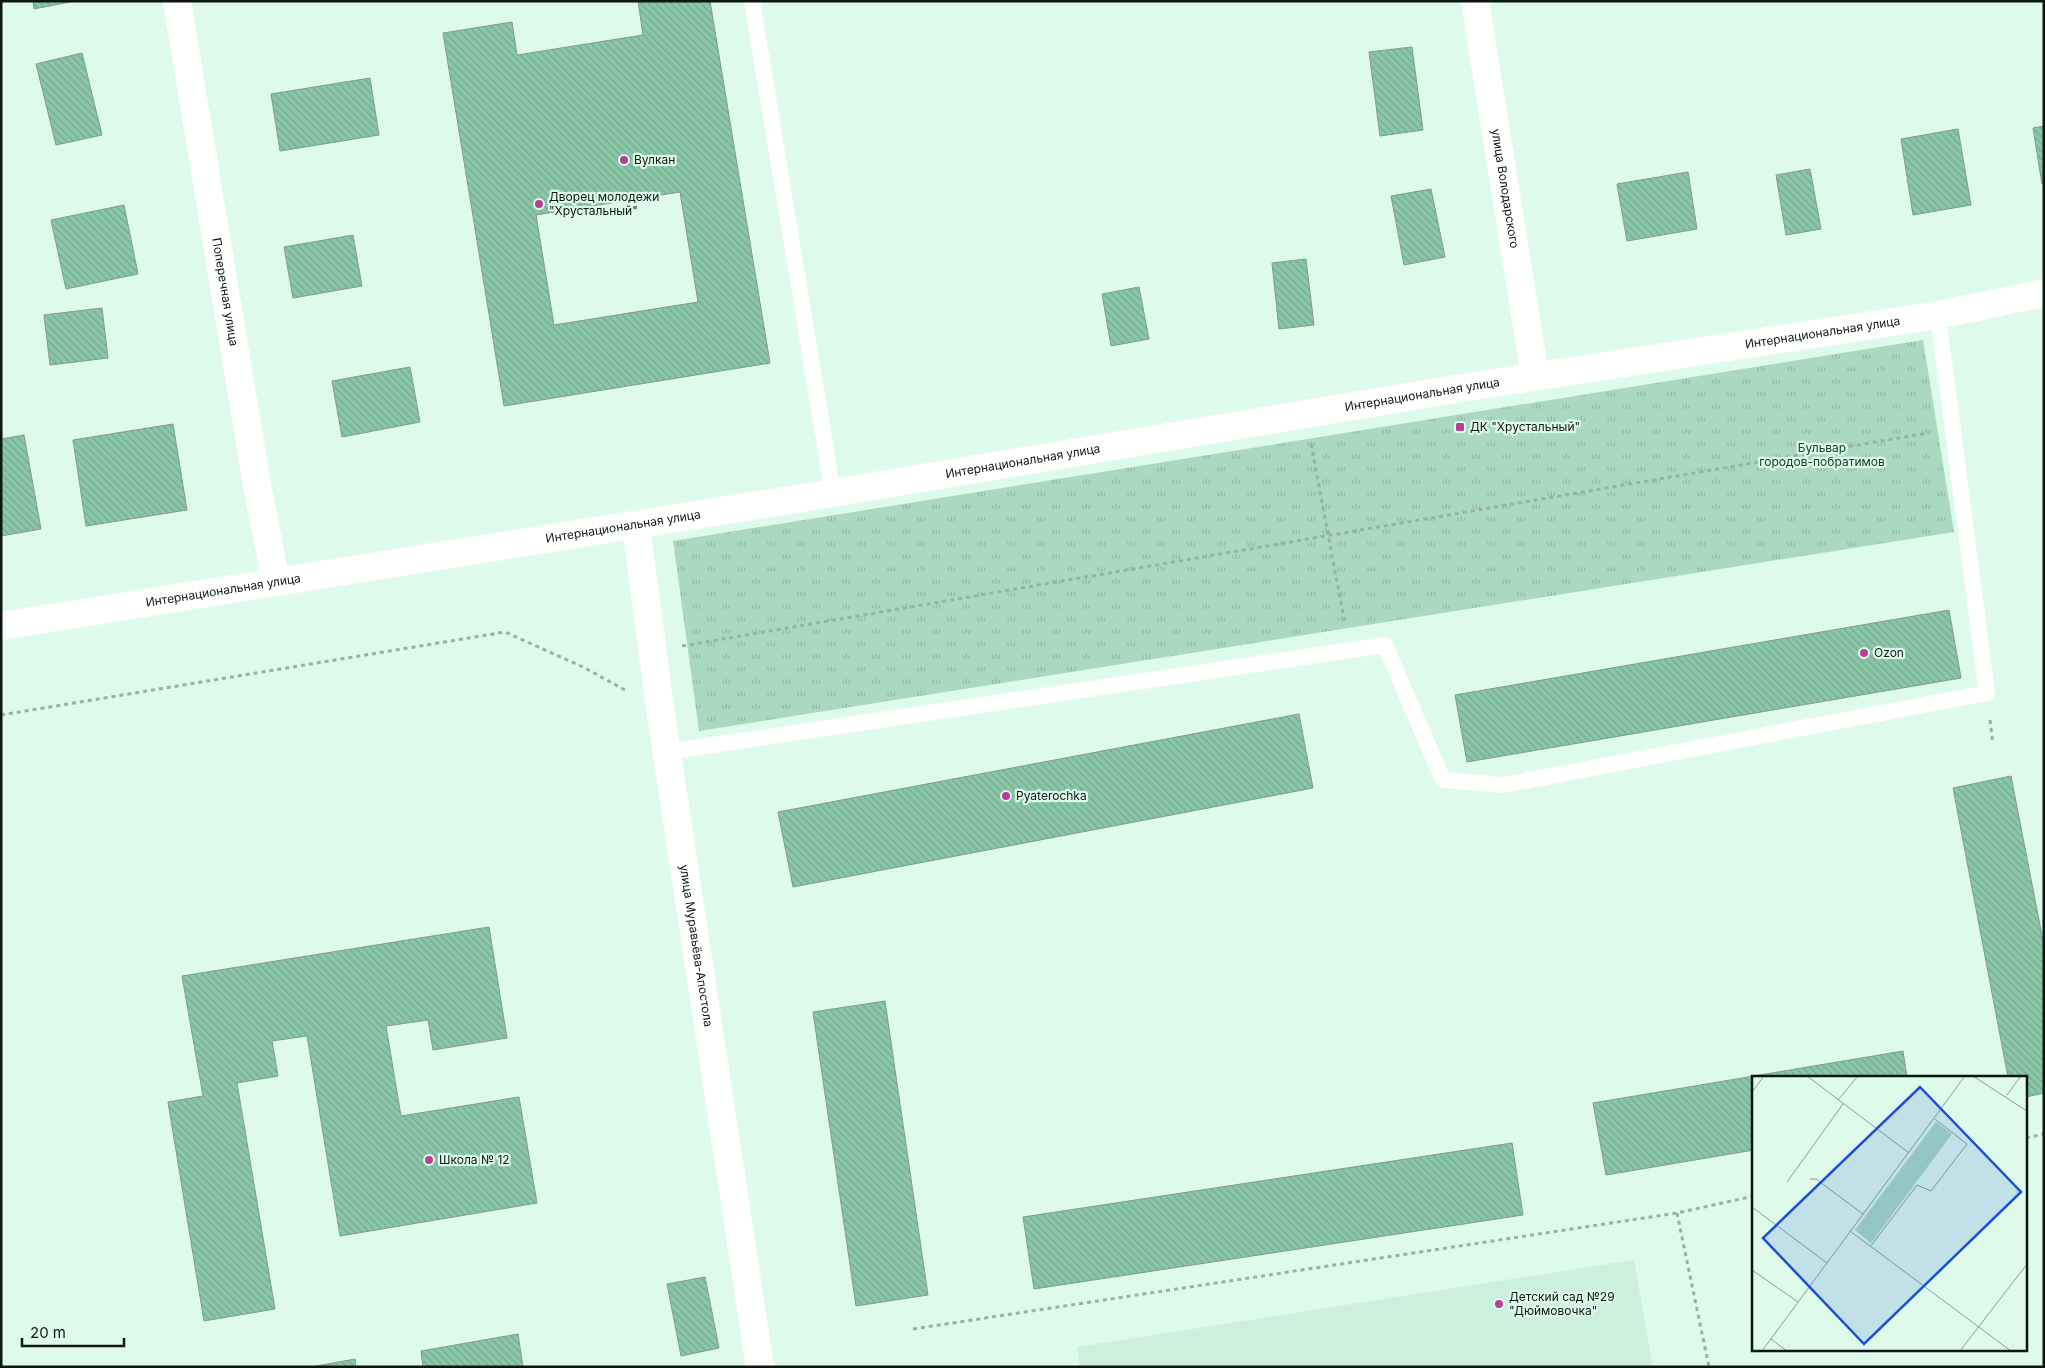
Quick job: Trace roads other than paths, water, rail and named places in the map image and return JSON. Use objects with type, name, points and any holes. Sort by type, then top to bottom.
[{"type":"main road","name":"Поперечная улица","points":[[177,1],[256,479],[276,582]]},
{"type":"main road","name":"улица Володарского","points":[[1475,1],[1535,376]]},
{"type":"main road","name":"Интернациональная улица","points":[[1,626],[833,493],[1535,376],[1938,315],[2044,293]]},
{"type":"main road","name":"улица Муравьёва-Апостола","points":[[636,524],[666,752],[760,1367]]},
{"type":"lane","points":[[752,1],[833,493]]},
{"type":"lane","points":[[666,752],[1385,645],[1442,780],[1503,785],[1987,693],[1938,315]]},
{"type":"place","name":"Вулкан","points":[[624,160]]},
{"type":"place","name":"Дворец молодежи \"Хрустальный\"","points":[[539,204]]},
{"type":"place","name":"ДК \"Хрустальный\"","points":[[1460,427]]},
{"type":"place","name":"Ozon","points":[[1864,653]]},
{"type":"place","name":"Pyaterochka","points":[[1006,796]]},
{"type":"place","name":"Школа № 12","points":[[429,1160]]},
{"type":"place","name":"Детский сад №29 \"Дюймовочка\"","points":[[1499,1304]]},
{"type":"park label","name":"Бульвар городов-побратимов","points":[[1822,455]]}]
